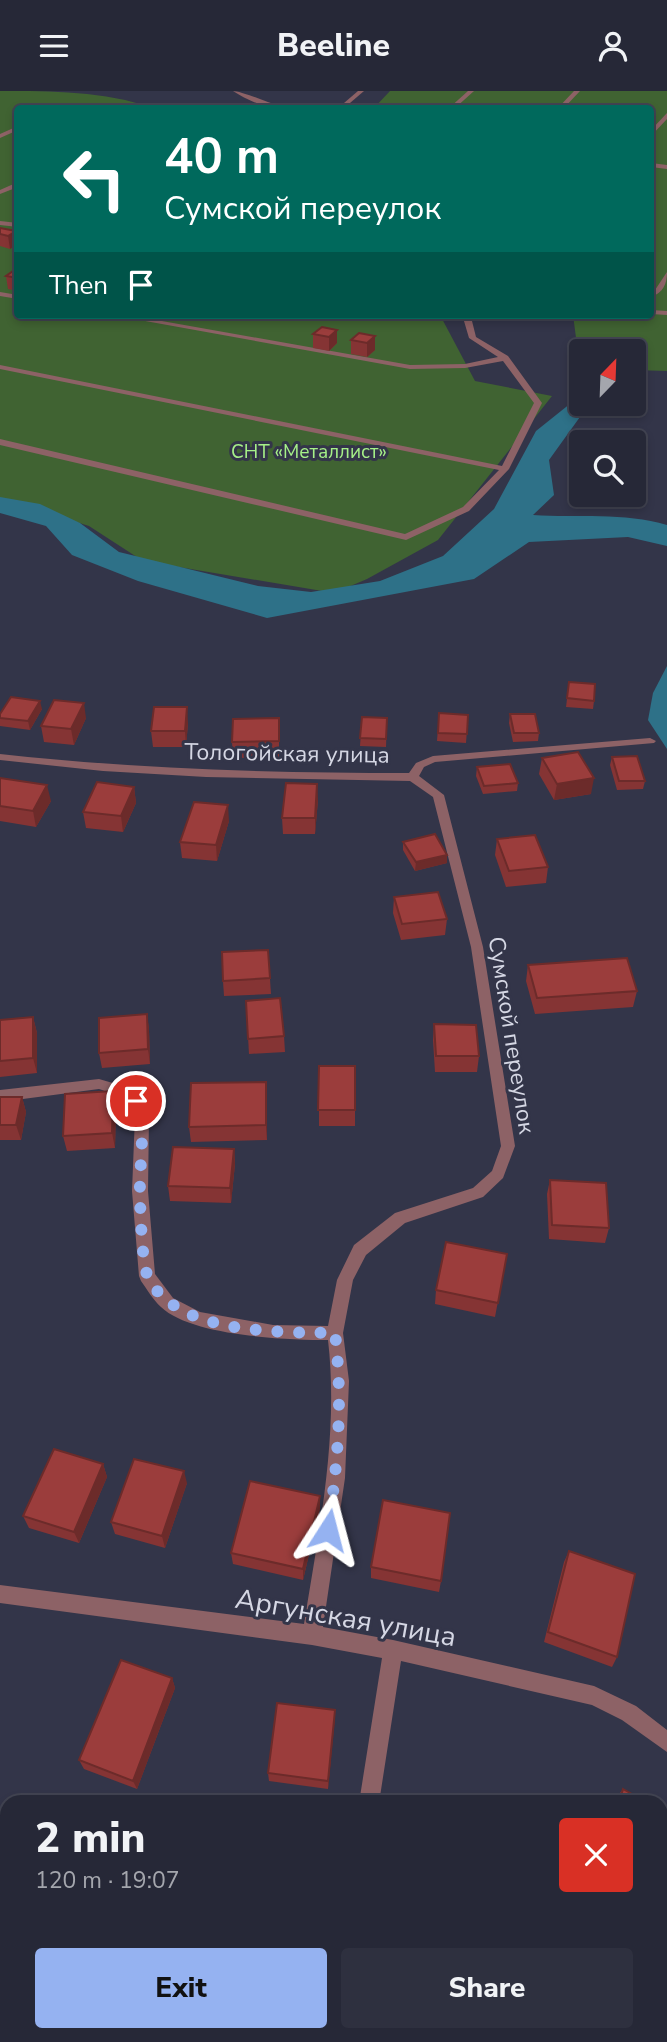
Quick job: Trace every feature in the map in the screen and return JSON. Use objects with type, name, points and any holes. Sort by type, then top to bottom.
[{"type":"street","points":[[236,91],[270,105]]},
{"type":"street","points":[[344,105],[361,91]]},
{"type":"street","points":[[455,105],[471,91]]},
{"type":"street","points":[[563,105],[577,91]]},
{"type":"street","points":[[654,130],[667,115]]},
{"type":"street","points":[[654,293],[667,274]]},
{"type":"street","points":[[139,319],[410,367],[464,366],[505,358]]},
{"type":"street","points":[[0,442],[407,537],[467,509],[505,468],[538,403],[505,358],[473,338],[469,319]]},
{"type":"street","points":[[0,367],[505,468]]},
{"type":"street","name":"Тологойская улица","points":[[0,757],[73,766],[256,777],[413,776],[421,765],[433,759],[650,741]]},
{"type":"street","name":"Сумской переулок","points":[[312,1635],[336,1478],[341,1381],[335,1333],[345,1280],[360,1249],[400,1218],[478,1193],[498,1174],[508,1146],[477,947],[438,795],[413,776]]},
{"type":"street","points":[[0,1096],[99,1084],[118,1090],[136,1101],[142,1116],[140,1191],[147,1276],[167,1303],[198,1319],[273,1332],[335,1333]]},
{"type":"street","name":"Аргунская улица","points":[[0,1594],[312,1635],[393,1650],[594,1696],[629,1713],[667,1742]]},
{"type":"street","points":[[370,1795],[393,1650]]},
{"type":"green space","name":"СНТ «Металлист»","points":[[0,91],[97,95],[144,105],[14,105],[14,319],[442,319],[475,381],[552,396],[438,540],[367,579],[334,593],[143,561],[89,526],[10,501],[0,501]]},
{"type":"green space","points":[[390,91],[667,91],[667,371],[646,370],[646,339],[576,339],[574,319],[654,319],[654,105],[377,105]]},
{"type":"water","points":[[569,405],[569,417],[580,417],[549,460],[554,495],[533,515],[617,517],[651,521],[667,525],[667,546],[628,537],[529,542],[474,579],[267,618],[138,581],[72,555],[46,526],[0,513],[0,497],[40,504],[80,523],[119,552],[258,586],[311,592],[380,581],[443,556],[494,509],[536,431]]},
{"type":"water","points":[[667,666],[667,749],[648,720],[653,693]]},
{"type":"building","points":[[0,228],[14,231],[8,236],[0,234]]},
{"type":"building","points":[[322,327],[337,330],[329,337],[313,334]]},
{"type":"building","points":[[359,333],[375,336],[367,343],[351,340]]},
{"type":"building","points":[[569,682],[595,684],[594,701],[567,698]]},
{"type":"building","points":[[11,697],[40,701],[28,721],[0,718]]},
{"type":"building","points":[[54,700],[84,703],[71,729],[41,726]]},
{"type":"building","points":[[154,707],[187,707],[185,731],[151,731]]},
{"type":"building","points":[[439,713],[468,715],[467,734],[438,733]]},
{"type":"building","points":[[510,714],[535,714],[539,733],[514,733]]},
{"type":"building","points":[[362,717],[387,718],[386,739],[360,738]]},
{"type":"building","points":[[279,718],[279,741],[232,742],[233,719]]},
{"type":"building","points":[[578,752],[594,778],[557,784],[542,758]]},
{"type":"building","points":[[637,756],[645,781],[619,781],[612,757]]},
{"type":"building","points":[[510,764],[518,783],[484,786],[477,767]]},
{"type":"building","points":[[0,778],[47,785],[33,811],[0,806]]},
{"type":"building","points":[[97,782],[134,787],[121,816],[83,812]]},
{"type":"building","points":[[286,783],[317,784],[315,818],[282,818]]},
{"type":"building","points":[[194,802],[228,805],[216,845],[180,842]]},
{"type":"building","points":[[435,834],[447,855],[416,862],[403,842]]},
{"type":"building","points":[[535,835],[548,867],[509,871],[497,839]]},
{"type":"building","points":[[438,892],[447,919],[402,924],[394,897]]},
{"type":"building","points":[[268,950],[270,978],[223,981],[222,952]]},
{"type":"building","points":[[627,958],[637,991],[537,998],[528,965]]},
{"type":"building","points":[[280,998],[284,1036],[248,1039],[246,1001]]},
{"type":"building","points":[[147,1014],[148,1049],[99,1053],[99,1018]]},
{"type":"building","points":[[33,1017],[33,1058],[0,1061],[0,1020]]},
{"type":"building","points":[[434,1024],[476,1025],[479,1056],[436,1056]]},
{"type":"building","points":[[319,1066],[355,1066],[355,1110],[318,1110]]},
{"type":"building","points":[[266,1082],[266,1125],[189,1127],[191,1083]]},
{"type":"building","points":[[113,1091],[112,1133],[63,1136],[65,1094]]},
{"type":"building","points":[[0,1097],[22,1097],[16,1125],[0,1125]]},
{"type":"building","points":[[173,1147],[234,1149],[230,1188],[168,1186]]},
{"type":"building","points":[[550,1180],[606,1183],[609,1228],[552,1225]]},
{"type":"building","points":[[446,1242],[507,1254],[498,1303],[436,1290]]},
{"type":"building","points":[[54,1449],[103,1464],[74,1532],[23,1516]]},
{"type":"building","points":[[134,1459],[184,1471],[162,1536],[111,1522]]},
{"type":"building","points":[[250,1481],[320,1496],[303,1569],[231,1553]]},
{"type":"building","points":[[383,1500],[450,1513],[441,1581],[371,1567]]},
{"type":"building","points":[[569,1551],[635,1574],[617,1657],[548,1632]]},
{"type":"building","points":[[121,1660],[172,1678],[133,1781],[79,1760]]},
{"type":"building","points":[[277,1703],[335,1710],[328,1781],[268,1773]]},
{"type":"building","points":[[623,1789],[634,1795],[621,1795]]},
{"type":"route","points":[[136,1101],[142,1116],[140,1191],[147,1276],[167,1303],[198,1319],[273,1332],[335,1333],[341,1381],[336,1478],[328,1530]]}]
